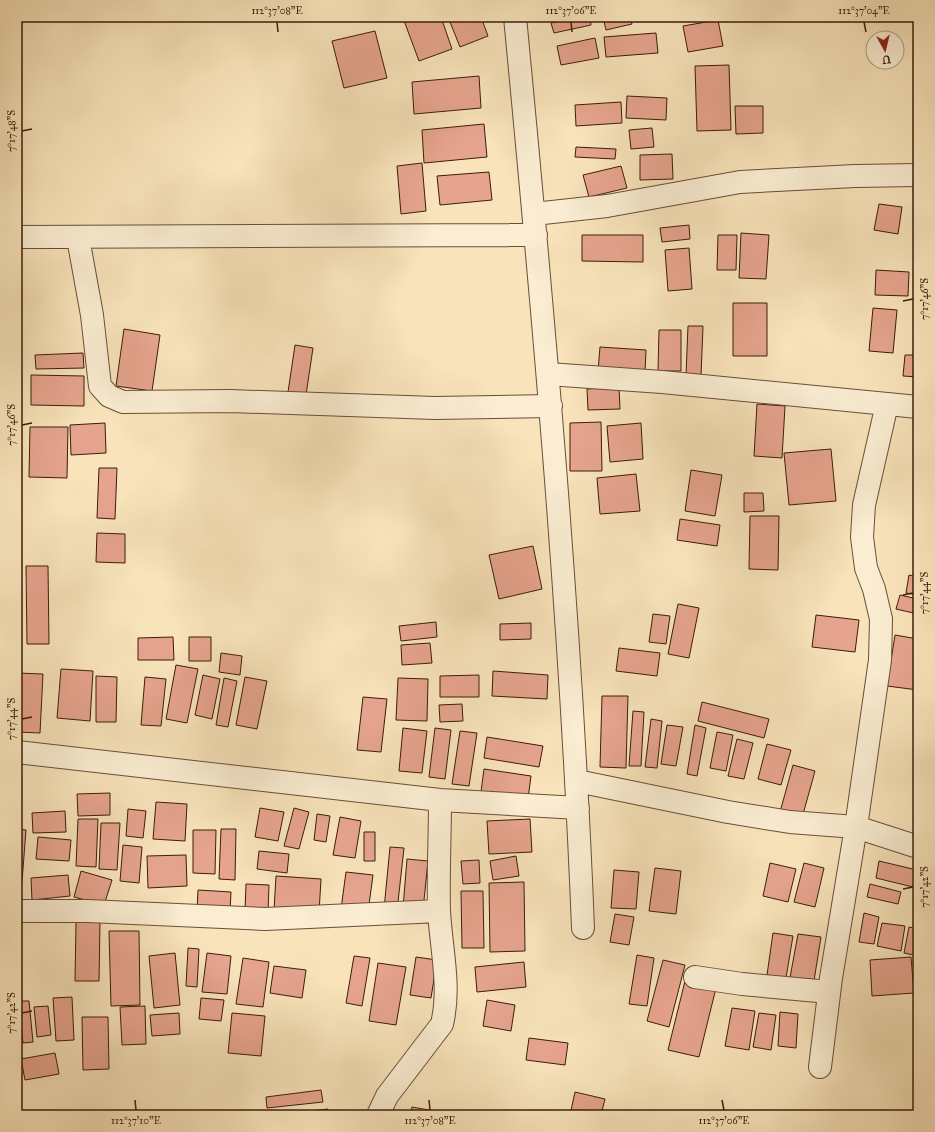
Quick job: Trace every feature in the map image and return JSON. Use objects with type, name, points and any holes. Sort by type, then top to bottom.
[{"type":"street","points":[[515,17],[551,406],[577,781],[583,928]]},
{"type":"street","points":[[534,214],[607,206],[740,182],[855,176],[918,175]]},
{"type":"street","points":[[17,237],[78,238],[255,235],[536,235]]},
{"type":"street","points":[[78,238],[92,315],[100,386],[109,396],[123,402],[230,401],[435,408],[551,406]]},
{"type":"street","points":[[548,374],[662,382],[918,407]]},
{"type":"street","points":[[820,1067],[829,992],[877,692],[882,619],[874,589],[866,568],[862,537],[864,505],[887,404]]},
{"type":"street","points":[[17,752],[440,800],[578,808]]},
{"type":"street","points":[[577,781],[736,814],[790,822],[856,827],[918,847]]},
{"type":"street","points":[[378,1115],[387,1096],[442,1024],[445,1011],[446,985],[439,911],[440,800]]},
{"type":"street","points":[[17,911],[88,911],[265,919],[439,911]]},
{"type":"street","points":[[696,977],[742,984],[829,992]]},
{"type":"building","points":[[441,17],[452,49],[419,61],[403,18]]},
{"type":"building","points":[[448,17],[481,17],[488,36],[460,47]]},
{"type":"building","points":[[578,17],[590,17],[591,25],[554,33],[551,23]]},
{"type":"building","points":[[603,17],[630,17],[632,24],[606,30]]},
{"type":"building","points":[[637,17],[664,17],[664,18],[638,22]]},
{"type":"building","points":[[718,20],[723,46],[688,52],[683,26]]},
{"type":"building","points":[[375,31],[387,78],[344,88],[332,41]]},
{"type":"building","points":[[656,33],[658,53],[606,57],[604,37]]},
{"type":"building","points":[[595,38],[599,58],[561,65],[557,46]]},
{"type":"building","points":[[729,65],[731,130],[697,131],[695,66]]},
{"type":"building","points":[[479,76],[481,108],[414,114],[412,82]]},
{"type":"building","points":[[627,96],[667,98],[666,120],[626,118]]},
{"type":"building","points":[[621,102],[622,123],[576,126],[575,105]]},
{"type":"building","points":[[735,106],[763,106],[763,133],[736,134]]},
{"type":"building","points":[[484,124],[487,157],[424,163],[422,130]]},
{"type":"building","points":[[652,128],[654,147],[631,149],[629,130]]},
{"type":"building","points":[[576,147],[616,149],[615,159],[575,157]]},
{"type":"building","points":[[672,154],[673,179],[640,180],[640,155]]},
{"type":"building","points":[[422,163],[426,211],[401,214],[397,166]]},
{"type":"building","points":[[621,166],[627,188],[589,197],[583,175]]},
{"type":"building","points":[[489,172],[492,200],[440,205],[437,176]]},
{"type":"building","points":[[879,204],[902,207],[898,234],[874,230]]},
{"type":"building","points":[[689,225],[690,239],[662,242],[660,228]]},
{"type":"building","points":[[741,233],[769,235],[766,279],[739,278]]},
{"type":"building","points":[[582,235],[643,235],[643,262],[582,261]]},
{"type":"building","points":[[718,235],[737,235],[736,270],[717,270]]},
{"type":"building","points":[[689,248],[692,289],[668,291],[665,250]]},
{"type":"building","points":[[876,270],[909,272],[908,296],[875,295]]},
{"type":"building","points":[[733,303],[767,303],[767,356],[733,356]]},
{"type":"building","points":[[873,308],[897,310],[893,353],[869,351]]},
{"type":"building","points":[[688,326],[703,326],[701,376],[686,375]]},
{"type":"building","points":[[124,329],[160,335],[152,391],[116,386]]},
{"type":"building","points":[[659,330],[681,330],[681,371],[658,371]]},
{"type":"building","points":[[295,345],[313,348],[306,395],[288,392]]},
{"type":"building","points":[[600,347],[646,350],[645,373],[598,371]]},
{"type":"building","points":[[83,353],[84,368],[36,369],[35,355]]},
{"type":"building","points":[[905,355],[918,355],[918,377],[903,376]]},
{"type":"building","points":[[31,375],[84,376],[84,406],[31,405]]},
{"type":"building","points":[[619,387],[620,409],[588,410],[587,389]]},
{"type":"building","points":[[757,404],[785,406],[782,458],[754,456]]},
{"type":"building","points":[[601,422],[602,471],[570,471],[570,423]]},
{"type":"building","points":[[105,423],[106,453],[71,455],[70,425]]},
{"type":"building","points":[[641,423],[643,459],[610,462],[607,426]]},
{"type":"building","points":[[30,427],[68,427],[67,478],[29,477]]},
{"type":"building","points":[[831,449],[836,501],[789,505],[784,453]]},
{"type":"building","points":[[99,468],[117,468],[115,519],[97,518]]},
{"type":"building","points":[[691,470],[722,475],[715,516],[685,511]]},
{"type":"building","points":[[636,474],[640,511],[600,514],[597,478]]},
{"type":"building","points":[[744,493],[763,493],[764,511],[744,512]]},
{"type":"building","points":[[750,516],[779,516],[778,570],[749,569]]},
{"type":"building","points":[[680,519],[720,525],[717,546],[677,540]]},
{"type":"building","points":[[97,533],[125,534],[125,563],[96,562]]},
{"type":"building","points":[[533,546],[542,589],[499,599],[489,555]]},
{"type":"building","points":[[26,566],[48,566],[49,644],[27,644]]},
{"type":"building","points":[[909,575],[918,577],[918,595],[906,593]]},
{"type":"building","points":[[17,589],[20,589],[21,640],[17,640]]},
{"type":"building","points":[[900,595],[918,599],[918,614],[896,609]]},
{"type":"building","points":[[678,604],[699,608],[689,658],[668,654]]},
{"type":"building","points":[[653,614],[670,616],[666,644],[649,642]]},
{"type":"building","points":[[816,615],[859,620],[855,652],[812,647]]},
{"type":"building","points":[[436,622],[437,637],[401,641],[399,626]]},
{"type":"building","points":[[531,623],[531,639],[500,640],[500,624]]},
{"type":"building","points":[[895,635],[918,639],[918,690],[887,686]]},
{"type":"building","points":[[173,637],[174,660],[138,660],[138,638]]},
{"type":"building","points":[[189,637],[211,637],[211,661],[189,661]]},
{"type":"building","points":[[430,643],[432,663],[402,665],[401,645]]},
{"type":"building","points":[[619,648],[660,653],[657,676],[616,671]]},
{"type":"building","points":[[221,653],[242,656],[240,675],[219,672]]},
{"type":"building","points":[[176,665],[198,669],[187,723],[166,719]]},
{"type":"building","points":[[61,669],[93,671],[90,721],[57,718]]},
{"type":"building","points":[[493,671],[548,675],[547,699],[492,696]]},
{"type":"building","points":[[17,673],[43,674],[40,733],[17,732]]},
{"type":"building","points":[[203,675],[220,679],[212,719],[195,715]]},
{"type":"building","points":[[479,675],[479,697],[440,697],[440,676]]},
{"type":"building","points":[[96,676],[117,677],[116,722],[96,722]]},
{"type":"building","points":[[145,677],[166,679],[161,726],[141,725]]},
{"type":"building","points":[[245,677],[267,681],[257,729],[236,725]]},
{"type":"building","points":[[224,678],[237,681],[228,727],[216,725]]},
{"type":"building","points":[[398,678],[428,679],[427,721],[396,720]]},
{"type":"building","points":[[602,696],[628,696],[626,768],[600,767]]},
{"type":"building","points":[[363,697],[387,699],[381,752],[357,750]]},
{"type":"building","points":[[702,702],[769,719],[764,738],[698,721]]},
{"type":"building","points":[[462,704],[463,721],[440,722],[439,705]]},
{"type":"building","points":[[633,711],[644,712],[641,766],[629,766]]},
{"type":"building","points":[[651,719],[662,721],[657,768],[645,767]]},
{"type":"building","points":[[667,725],[683,727],[676,766],[661,764]]},
{"type":"building","points":[[695,725],[706,728],[697,776],[687,774]]},
{"type":"building","points":[[403,728],[427,731],[422,773],[399,771]]},
{"type":"building","points":[[435,728],[451,730],[445,779],[429,777]]},
{"type":"building","points":[[460,731],[477,733],[469,786],[452,784]]},
{"type":"building","points":[[717,732],[733,735],[726,771],[710,768]]},
{"type":"building","points":[[487,737],[543,746],[539,767],[484,758]]},
{"type":"building","points":[[737,739],[753,743],[744,779],[728,776]]},
{"type":"building","points":[[767,744],[791,750],[781,785],[758,779]]},
{"type":"building","points":[[793,765],[815,771],[802,818],[780,812]]},
{"type":"building","points":[[484,769],[531,776],[528,799],[481,792]]},
{"type":"building","points":[[110,793],[110,815],[78,816],[77,794]]},
{"type":"building","points":[[156,802],[187,804],[185,841],[153,839]]},
{"type":"building","points":[[260,808],[284,812],[278,841],[255,837]]},
{"type":"building","points":[[294,808],[309,812],[299,849],[284,846]]},
{"type":"building","points":[[128,809],[146,811],[143,838],[126,836]]},
{"type":"building","points":[[65,811],[66,832],[33,833],[32,813]]},
{"type":"building","points":[[317,814],[330,816],[326,842],[314,840]]},
{"type":"building","points":[[340,817],[361,821],[355,858],[333,855]]},
{"type":"building","points":[[78,819],[98,819],[96,867],[76,866]]},
{"type":"building","points":[[530,819],[532,852],[489,854],[487,821]]},
{"type":"building","points":[[101,823],[120,823],[117,870],[99,869]]},
{"type":"building","points":[[17,829],[26,830],[22,882],[17,882]]},
{"type":"building","points":[[221,829],[236,829],[235,880],[219,879]]},
{"type":"building","points":[[193,830],[216,830],[215,874],[193,873]]},
{"type":"building","points":[[364,832],[375,832],[375,861],[364,861]]},
{"type":"building","points":[[38,837],[71,840],[69,861],[36,859]]},
{"type":"building","points":[[123,845],[142,847],[139,883],[120,881]]},
{"type":"building","points":[[390,847],[404,848],[397,911],[384,909]]},
{"type":"building","points":[[259,851],[289,854],[287,873],[257,869]]},
{"type":"building","points":[[186,855],[187,886],[148,888],[147,856]]},
{"type":"building","points":[[516,856],[519,876],[493,880],[490,861]]},
{"type":"building","points":[[407,859],[428,861],[423,910],[403,908]]},
{"type":"building","points":[[479,860],[480,883],[463,884],[461,861]]},
{"type":"building","points":[[879,861],[917,870],[913,887],[876,878]]},
{"type":"building","points":[[770,863],[796,869],[788,902],[763,896]]},
{"type":"building","points":[[804,863],[824,868],[815,907],[794,902]]},
{"type":"building","points":[[655,868],[681,871],[676,914],[649,911]]},
{"type":"building","points":[[614,870],[639,872],[636,909],[611,908]]},
{"type":"building","points":[[81,871],[112,880],[104,905],[74,897]]},
{"type":"building","points":[[346,872],[373,875],[368,912],[341,909]]},
{"type":"building","points":[[68,875],[70,896],[32,900],[31,878]]},
{"type":"building","points":[[276,876],[321,879],[319,913],[274,910]]},
{"type":"building","points":[[524,882],[525,951],[490,952],[489,883]]},
{"type":"building","points":[[246,884],[269,885],[268,912],[245,911]]},
{"type":"building","points":[[870,884],[901,892],[898,904],[867,897]]},
{"type":"building","points":[[17,889],[21,890],[20,901],[17,901]]},
{"type":"building","points":[[198,890],[231,892],[230,912],[197,911]]},
{"type":"building","points":[[461,891],[483,891],[484,948],[462,948]]},
{"type":"building","points":[[864,913],[879,917],[874,944],[859,942]]},
{"type":"building","points":[[615,914],[634,917],[629,945],[610,942]]},
{"type":"building","points":[[76,921],[100,921],[99,981],[75,981]]},
{"type":"building","points":[[882,923],[905,926],[901,951],[877,946]]},
{"type":"building","points":[[909,927],[918,929],[918,956],[904,953]]},
{"type":"building","points":[[109,931],[139,931],[140,1005],[111,1006]]},
{"type":"building","points":[[773,933],[793,936],[786,978],[767,975]]},
{"type":"building","points":[[798,934],[821,937],[813,987],[789,983]]},
{"type":"building","points":[[188,948],[199,949],[197,987],[186,986]]},
{"type":"building","points":[[175,953],[180,1005],[154,1008],[149,956]]},
{"type":"building","points":[[207,953],[231,956],[227,994],[202,992]]},
{"type":"building","points":[[637,955],[654,958],[647,1006],[629,1004]]},
{"type":"building","points":[[354,956],[370,958],[362,1006],[346,1003]]},
{"type":"building","points":[[416,957],[437,960],[431,998],[410,995]]},
{"type":"building","points":[[911,957],[914,993],[872,996],[870,960]]},
{"type":"building","points":[[243,958],[269,962],[263,1007],[236,1004]]},
{"type":"building","points":[[663,960],[685,965],[669,1027],[647,1021]]},
{"type":"building","points":[[524,962],[526,987],[477,992],[475,967]]},
{"type":"building","points":[[378,963],[406,967],[396,1025],[369,1021]]},
{"type":"building","points":[[274,966],[306,970],[302,998],[270,993]]},
{"type":"building","points":[[686,977],[717,984],[699,1057],[668,1050]]},
{"type":"building","points":[[72,997],[74,1040],[56,1041],[53,998]]},
{"type":"building","points":[[201,998],[224,1000],[221,1021],[199,1019]]},
{"type":"building","points":[[487,1000],[515,1005],[511,1031],[483,1026]]},
{"type":"building","points":[[19,1001],[29,1001],[33,1042],[23,1043]]},
{"type":"building","points":[[48,1006],[51,1035],[37,1037],[34,1007]]},
{"type":"building","points":[[145,1006],[146,1044],[122,1045],[120,1007]]},
{"type":"building","points":[[732,1008],[755,1011],[749,1050],[725,1046]]},
{"type":"building","points":[[780,1012],[798,1014],[796,1048],[778,1046]]},
{"type":"building","points":[[179,1013],[180,1034],[152,1036],[150,1015]]},
{"type":"building","points":[[232,1013],[265,1016],[261,1056],[228,1053]]},
{"type":"building","points":[[759,1013],[776,1015],[771,1050],[753,1047]]},
{"type":"building","points":[[82,1017],[108,1017],[109,1069],[83,1070]]},
{"type":"building","points":[[529,1038],[568,1043],[565,1065],[526,1060]]},
{"type":"building","points":[[55,1053],[59,1074],[25,1080],[21,1059]]},
{"type":"building","points":[[321,1090],[323,1102],[267,1108],[266,1097]]},
{"type":"building","points":[[575,1092],[605,1099],[601,1115],[570,1115]]},
{"type":"building","points":[[412,1107],[440,1112],[439,1115],[410,1115]]},
{"type":"building","points":[[328,1109],[328,1115],[274,1115]]},
{"type":"building","points":[[506,1110],[526,1115],[505,1115]]}]
